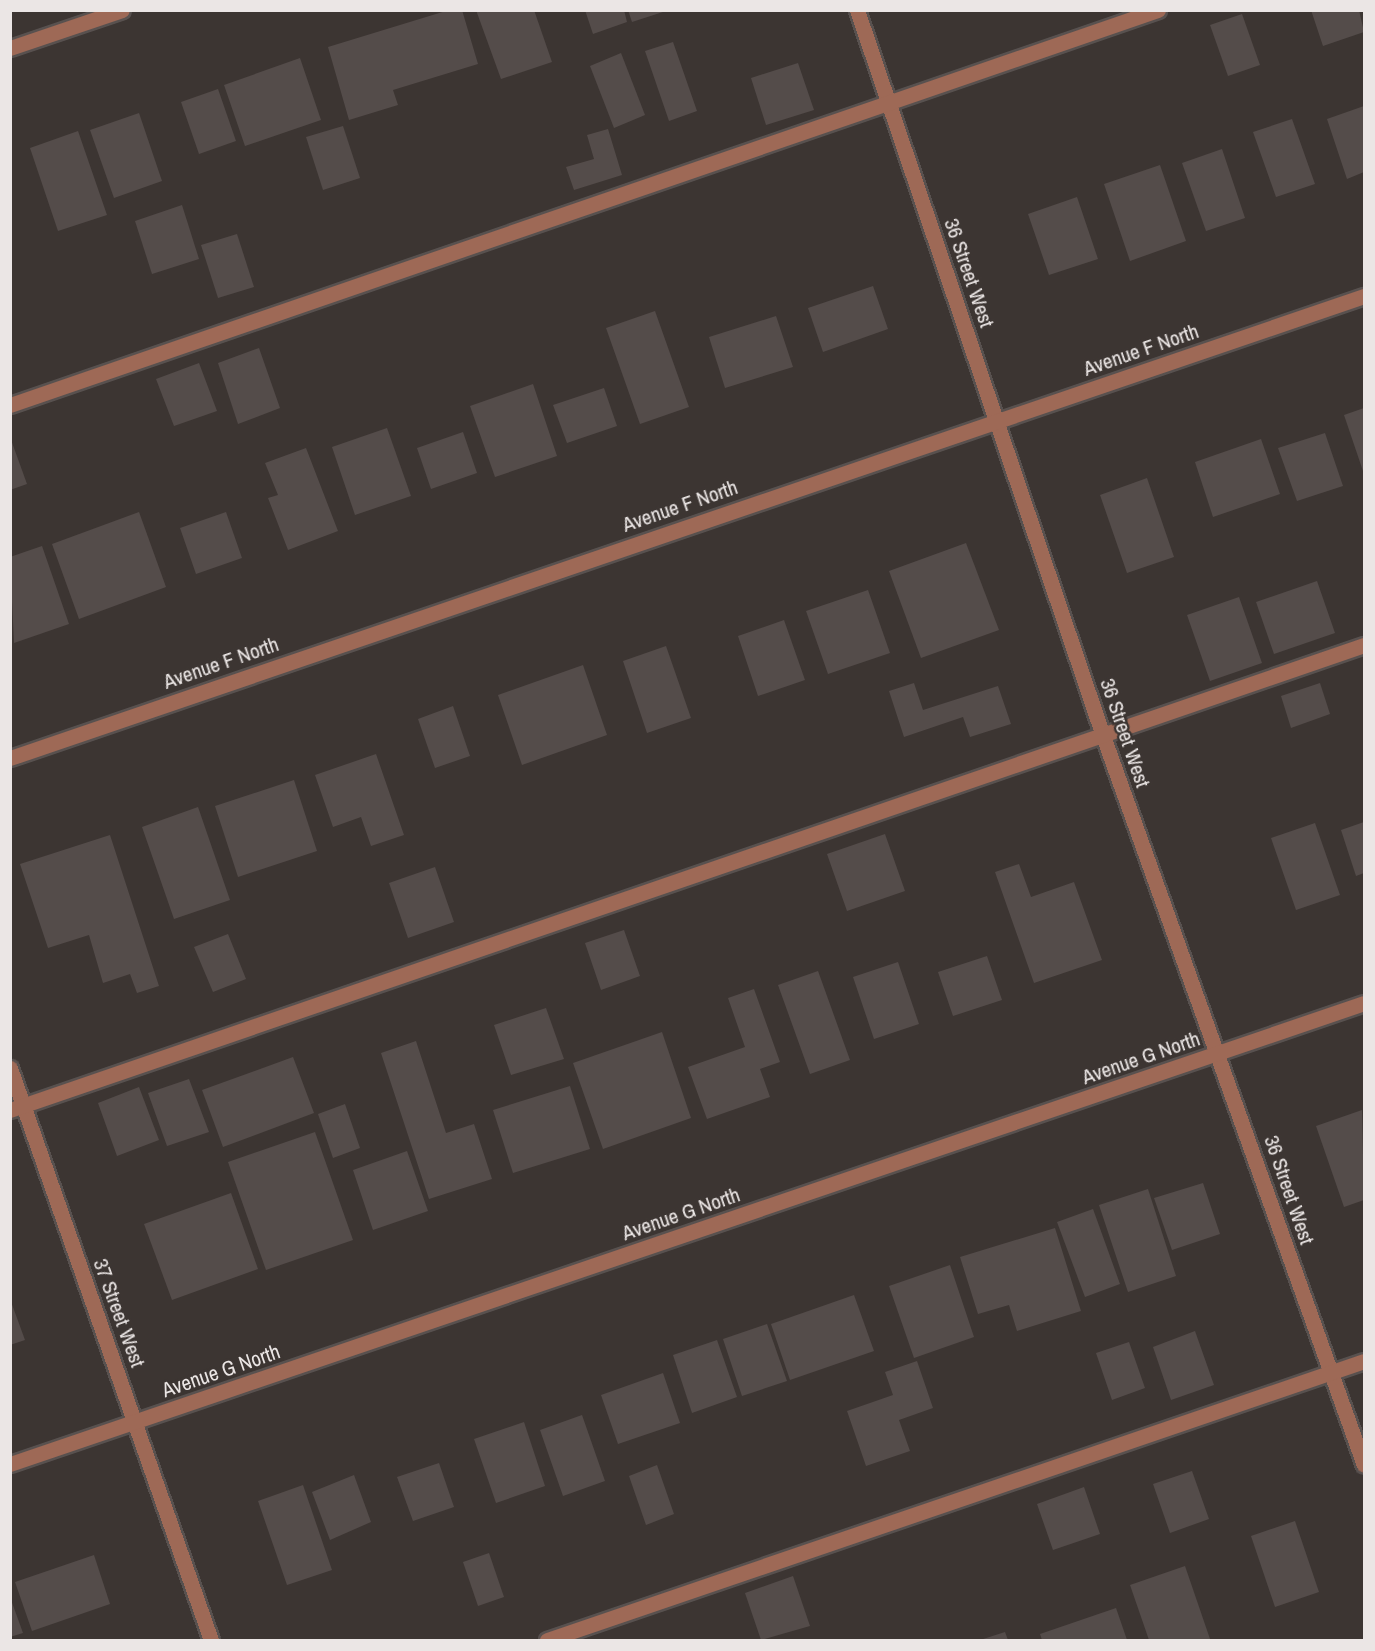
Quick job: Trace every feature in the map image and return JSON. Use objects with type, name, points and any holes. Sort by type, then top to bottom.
[{"type":"street","points":[[10,48],[122,10]]},
{"type":"street","name":"36 Street West","points":[[857,10],[1102,733],[1365,1466]]},
{"type":"street","points":[[10,405],[888,105],[1158,10]]},
{"type":"street","name":"Avenue F North","points":[[10,758],[1365,296]]},
{"type":"street","points":[[16,1108],[1102,733],[1365,645]]},
{"type":"street","name":"Avenue G North","points":[[10,1464],[1365,1003]]},
{"type":"street","name":"37 Street West","points":[[10,1068],[16,1108],[135,1421],[211,1641]]},
{"type":"street","points":[[547,1641],[1365,1361]]},
{"type":"building","points":[[449,10],[462,10],[478,64],[393,90],[398,105],[349,120],[328,47]]},
{"type":"building","points":[[476,10],[534,10],[552,62],[501,79]]},
{"type":"building","points":[[585,10],[624,10],[627,22],[593,34]]},
{"type":"building","points":[[628,10],[666,10],[666,11],[632,22]]},
{"type":"building","points":[[1311,10],[1359,10],[1364,32],[1323,46]]},
{"type":"building","points":[[1242,14],[1260,65],[1228,76],[1210,25]]},
{"type":"building","points":[[673,42],[697,111],[669,121],[645,51]]},
{"type":"building","points":[[621,53],[645,115],[614,128],[590,66]]},
{"type":"building","points":[[300,58],[321,120],[245,146],[224,85]]},
{"type":"building","points":[[798,63],[814,110],[766,125],[751,78]]},
{"type":"building","points":[[218,89],[236,141],[199,154],[181,102]]},
{"type":"building","points":[[1364,106],[1364,172],[1347,179],[1327,119]]},
{"type":"building","points":[[139,113],[162,181],[114,198],[90,130]]},
{"type":"building","points":[[1292,119],[1315,184],[1276,197],[1253,132]]},
{"type":"building","points":[[343,126],[360,178],[323,190],[306,137]]},
{"type":"building","points":[[608,129],[622,175],[574,190],[566,167],[594,159],[587,135]]},
{"type":"building","points":[[78,131],[107,215],[58,231],[30,148]]},
{"type":"building","points":[[1222,149],[1245,218],[1206,231],[1182,163]]},
{"type":"building","points":[[1160,165],[1186,241],[1130,261],[1104,184]]},
{"type":"building","points":[[1077,197],[1098,259],[1049,275],[1028,214]]},
{"type":"building","points":[[182,205],[199,259],[152,274],[135,221]]},
{"type":"building","points":[[237,234],[254,287],[218,298],[201,245]]},
{"type":"building","points":[[873,286],[888,329],[823,352],[808,308]]},
{"type":"building","points":[[655,311],[689,407],[640,424],[606,328]]},
{"type":"building","points":[[776,316],[793,367],[725,388],[709,337]]},
{"type":"building","points":[[259,348],[280,408],[238,424],[218,363]]},
{"type":"building","points":[[199,363],[217,411],[174,426],[156,379]]},
{"type":"building","points":[[533,384],[557,456],[495,477],[470,406]]},
{"type":"building","points":[[604,388],[617,426],[567,443],[553,405]]},
{"type":"building","points":[[1364,408],[1364,474],[1344,415]]},
{"type":"building","points":[[387,428],[411,496],[355,515],[332,447]]},
{"type":"building","points":[[463,432],[477,473],[431,489],[417,448]]},
{"type":"building","points":[[1325,433],[1343,486],[1297,501],[1278,448]]},
{"type":"building","points":[[10,437],[27,484],[10,490]]},
{"type":"building","points":[[1261,439],[1280,494],[1213,517],[1195,462]]},
{"type":"building","points":[[306,448],[338,531],[288,550],[268,498],[278,495],[265,463]]},
{"type":"building","points":[[1147,478],[1174,557],[1127,573],[1100,495]]},
{"type":"building","points":[[139,512],[166,587],[79,619],[52,544]]},
{"type":"building","points":[[226,512],[242,558],[196,574],[180,528]]},
{"type":"building","points":[[966,543],[999,630],[921,658],[889,571]]},
{"type":"building","points":[[42,546],[69,624],[14,643],[10,557]]},
{"type":"building","points":[[1317,581],[1335,633],[1274,654],[1256,602]]},
{"type":"building","points":[[868,590],[890,653],[828,674],[806,611]]},
{"type":"building","points":[[1239,597],[1262,663],[1210,681],[1187,615]]},
{"type":"building","points":[[784,620],[805,680],[758,696],[738,636]]},
{"type":"building","points":[[666,646],[691,718],[647,733],[623,661]]},
{"type":"building","points":[[583,665],[607,735],[522,765],[498,695]]},
{"type":"building","points":[[914,683],[923,710],[998,686],[1011,724],[970,737],[963,717],[904,737],[889,691]]},
{"type":"building","points":[[1320,683],[1330,714],[1291,728],[1281,696]]},
{"type":"building","points":[[453,706],[470,756],[435,768],[418,719]]},
{"type":"building","points":[[376,754],[404,835],[371,846],[361,817],[333,827],[315,775]]},
{"type":"building","points":[[294,780],[317,851],[238,877],[215,806]]},
{"type":"building","points":[[198,807],[230,900],[174,919],[142,827]]},
{"type":"building","points":[[1364,822],[1364,873],[1356,876],[1341,830]]},
{"type":"building","points":[[1315,823],[1340,895],[1296,910],[1271,838]]},
{"type":"building","points":[[885,834],[905,891],[847,911],[827,854]]},
{"type":"building","points":[[110,835],[159,986],[137,993],[130,974],[103,983],[89,935],[48,948],[20,864]]},
{"type":"building","points":[[1019,864],[1031,897],[1074,882],[1102,960],[1034,983],[995,872]]},
{"type":"building","points":[[435,867],[454,922],[408,938],[389,883]]},
{"type":"building","points":[[624,930],[640,976],[601,990],[585,943]]},
{"type":"building","points":[[228,934],[246,979],[213,992],[194,947]]},
{"type":"building","points":[[987,956],[1002,1000],[953,1016],[938,972]]},
{"type":"building","points":[[898,962],[919,1024],[874,1039],[853,977]]},
{"type":"building","points":[[818,971],[850,1060],[810,1074],[778,985]]},
{"type":"building","points":[[754,989],[780,1062],[760,1069],[770,1097],[707,1119],[688,1067],[745,1047],[728,998]]},
{"type":"building","points":[[546,1008],[564,1059],[511,1075],[494,1025]]},
{"type":"building","points":[[662,1032],[691,1118],[603,1149],[573,1063]]},
{"type":"building","points":[[416,1041],[446,1133],[474,1124],[492,1179],[429,1199],[381,1053]]},
{"type":"building","points":[[293,1057],[314,1113],[223,1147],[202,1090]]},
{"type":"building","points":[[189,1079],[209,1132],[167,1146],[148,1093]]},
{"type":"building","points":[[570,1086],[590,1149],[513,1173],[493,1110]]},
{"type":"building","points":[[139,1087],[159,1140],[117,1156],[98,1103]]},
{"type":"building","points":[[345,1104],[360,1148],[333,1158],[318,1114]]},
{"type":"building","points":[[1362,1110],[1364,1200],[1344,1207],[1316,1126]]},
{"type":"building","points":[[315,1132],[353,1240],[266,1270],[228,1162]]},
{"type":"building","points":[[407,1151],[428,1211],[373,1230],[353,1170]]},
{"type":"building","points":[[1203,1183],[1220,1234],[1172,1250],[1154,1198]]},
{"type":"building","points":[[1148,1189],[1176,1276],[1128,1292],[1099,1205]]},
{"type":"building","points":[[231,1193],[258,1269],[172,1300],[144,1224]]},
{"type":"building","points":[[1093,1209],[1120,1284],[1085,1297],[1057,1222]]},
{"type":"building","points":[[1055,1228],[1081,1311],[1017,1331],[1009,1305],[978,1314],[960,1257]]},
{"type":"building","points":[[950,1265],[974,1337],[914,1358],[889,1286]]},
{"type":"building","points":[[854,1295],[874,1351],[790,1380],[771,1324]]},
{"type":"building","points":[[10,1299],[25,1340],[10,1345]]},
{"type":"building","points":[[767,1324],[787,1381],[742,1396],[723,1339]]},
{"type":"building","points":[[1195,1331],[1214,1385],[1171,1400],[1153,1347]]},
{"type":"building","points":[[717,1340],[737,1397],[692,1413],[673,1355]]},
{"type":"building","points":[[1129,1342],[1145,1388],[1112,1400],[1096,1353]]},
{"type":"building","points":[[917,1361],[933,1408],[899,1420],[910,1451],[866,1466],[847,1411],[893,1395],[885,1372]]},
{"type":"building","points":[[663,1373],[680,1423],[618,1444],[601,1395]]},
{"type":"building","points":[[582,1415],[605,1481],[563,1496],[540,1430]]},
{"type":"building","points":[[524,1422],[545,1486],[496,1503],[474,1439]]},
{"type":"building","points":[[439,1463],[454,1507],[413,1521],[397,1477]]},
{"type":"building","points":[[657,1465],[674,1514],[646,1525],[629,1476]]},
{"type":"building","points":[[1192,1471],[1209,1519],[1170,1533],[1153,1484]]},
{"type":"building","points":[[354,1475],[371,1522],[330,1540],[312,1492]]},
{"type":"building","points":[[303,1485],[332,1570],[287,1585],[258,1501]]},
{"type":"building","points":[[1084,1487],[1100,1534],[1053,1550],[1037,1504]]},
{"type":"building","points":[[1295,1521],[1319,1592],[1275,1607],[1251,1536]]},
{"type":"building","points":[[489,1553],[504,1597],[478,1606],[463,1562]]},
{"type":"building","points":[[94,1555],[110,1604],[32,1631],[15,1582]]},
{"type":"building","points":[[1185,1566],[1210,1639],[1149,1640],[1130,1585]]},
{"type":"building","points":[[793,1576],[810,1626],[761,1640],[745,1593]]},
{"type":"building","points":[[10,1597],[23,1633],[10,1637]]},
{"type":"building","points":[[1116,1608],[1127,1640],[1042,1640],[1040,1634]]},
{"type":"building","points":[[1005,1632],[1008,1640],[980,1640]]}]
